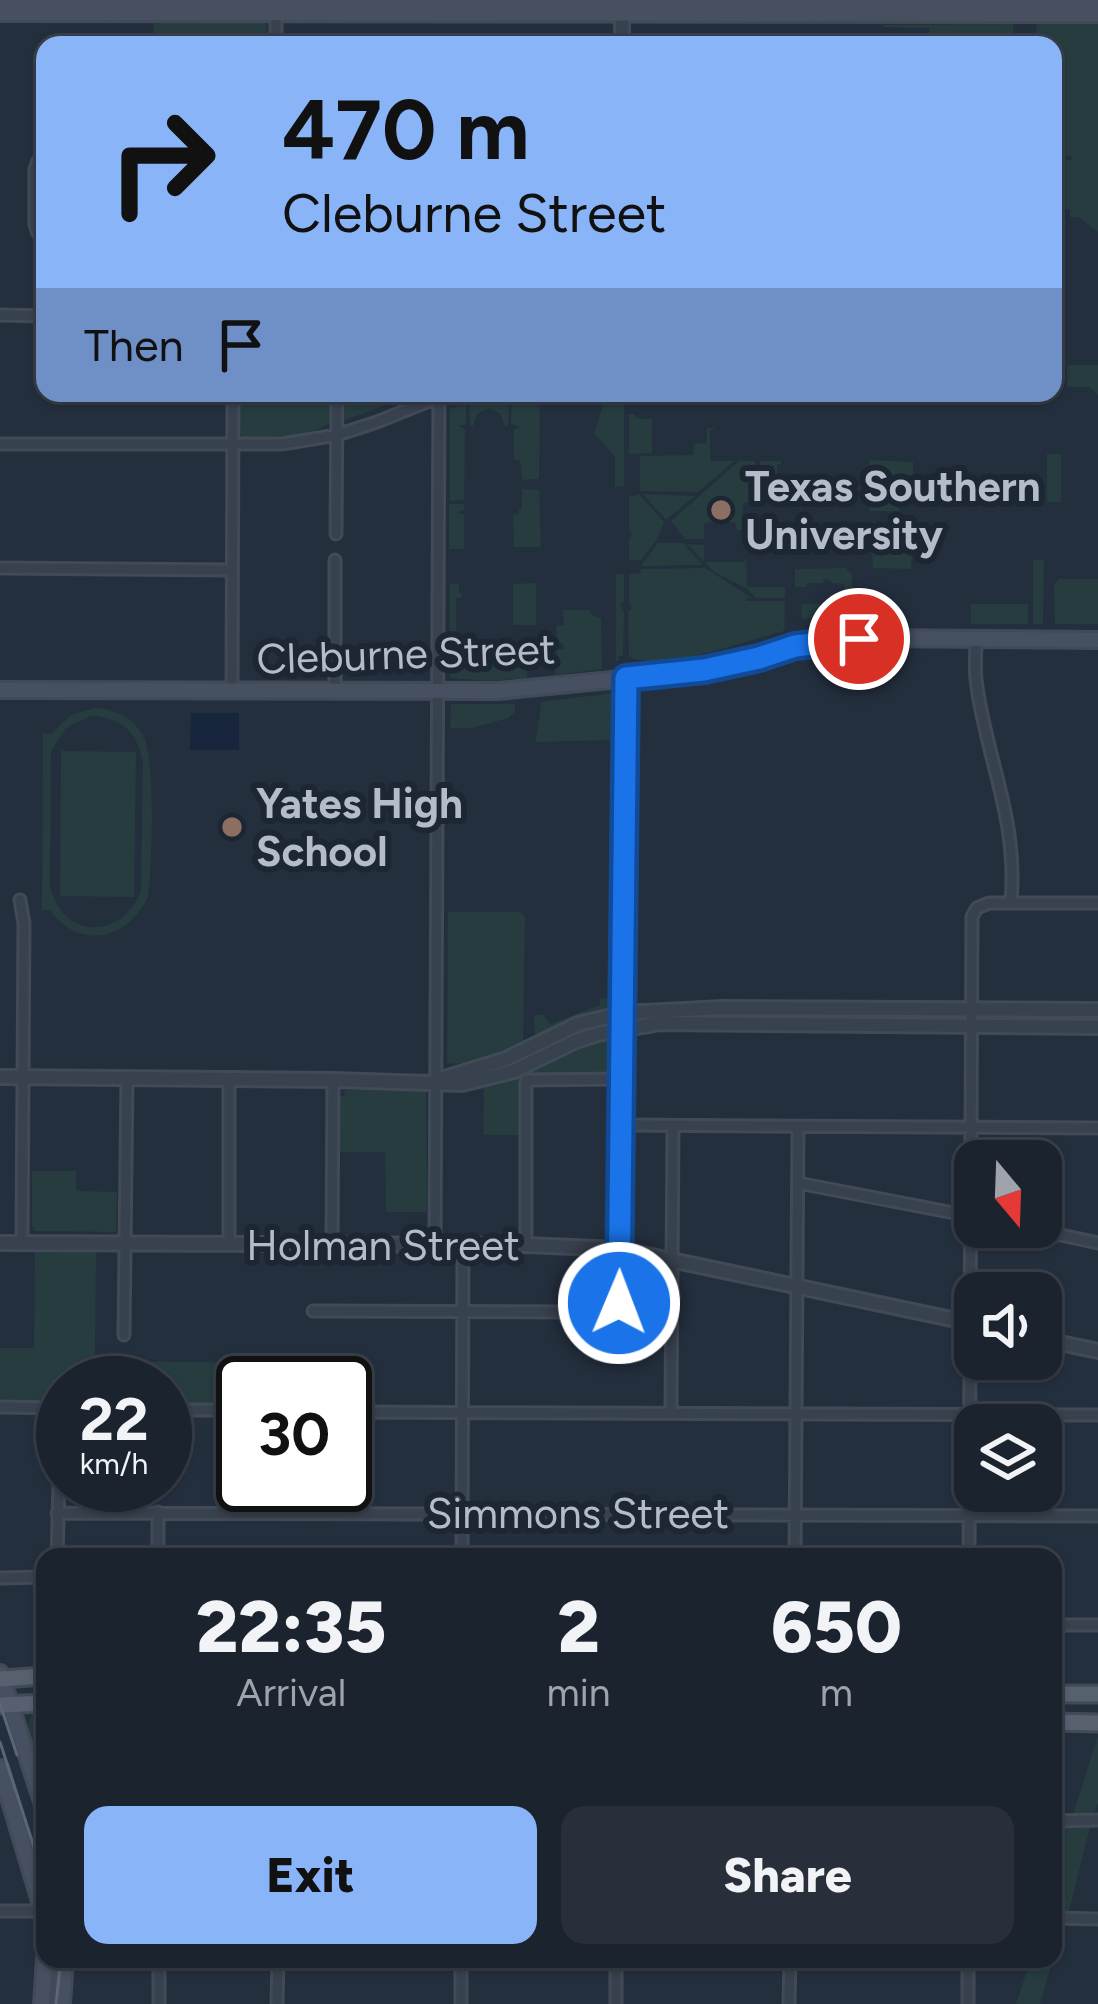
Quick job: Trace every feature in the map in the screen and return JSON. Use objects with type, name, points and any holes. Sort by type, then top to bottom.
[{"type":"main road","points":[[0,2],[100,7]]},
{"type":"main road","points":[[1025,9],[1098,3]]},
{"type":"main road","points":[[0,13],[100,7],[622,5],[971,6],[1098,14]]},
{"type":"main road","name":"Cleburne Street","points":[[0,691],[498,691],[704,670],[820,641],[1098,640]]},
{"type":"main road","points":[[36,1676],[1,1677],[5,1704],[36,1787]]},
{"type":"main road","points":[[1062,1694],[1098,1694]]},
{"type":"main road","points":[[5,1704],[36,1703]]},
{"type":"main road","points":[[1062,1722],[1098,1723]]},
{"type":"main road","points":[[0,1768],[36,1888]]},
{"type":"main road","points":[[42,2004],[44,1968]]},
{"type":"main road","points":[[62,2004],[64,1968]]},
{"type":"street","points":[[276,5],[276,36]]},
{"type":"street","points":[[622,5],[622,36]]},
{"type":"street","points":[[36,166],[36,228]]},
{"type":"street","points":[[0,315],[36,316]]},
{"type":"street","points":[[232,691],[233,402]]},
{"type":"street","points":[[336,534],[337,402]]},
{"type":"street","points":[[0,444],[282,443],[337,435],[425,402]]},
{"type":"street","points":[[435,1245],[444,402]]},
{"type":"street","points":[[335,560],[335,691]]},
{"type":"street","points":[[0,568],[232,570]]},
{"type":"street","points":[[976,639],[976,681],[1010,831],[1011,902]]},
{"type":"street","points":[[314,1311],[606,1313],[614,1312],[619,1303],[626,678]]},
{"type":"street","points":[[20,900],[22,1243]]},
{"type":"street","points":[[970,1140],[972,917],[977,908],[989,903],[1098,903]]},
{"type":"street","points":[[0,1077],[434,1081],[506,1059],[578,1024],[723,1009],[1098,1010]]},
{"type":"street","points":[[624,1020],[1098,1027]]},
{"type":"street","points":[[124,1335],[128,1078]]},
{"type":"street","points":[[526,1246],[526,1080],[622,1079]]},
{"type":"street","points":[[229,1080],[229,1245]]},
{"type":"street","points":[[332,1246],[333,1080]]},
{"type":"street","points":[[622,1125],[1098,1128]]},
{"type":"street","points":[[670,1412],[673,1126]]},
{"type":"street","points":[[795,1548],[798,1126]]},
{"type":"street","points":[[798,1183],[954,1213]]},
{"type":"street","points":[[1062,1235],[1098,1243]]},
{"type":"street","name":"Holman Street","points":[[0,1243],[619,1249],[954,1319]]},
{"type":"street","points":[[462,1548],[463,1246]]},
{"type":"street","points":[[1062,1343],[1098,1351]]},
{"type":"street","points":[[0,1407],[36,1408]]},
{"type":"street","points":[[372,1412],[954,1414]]},
{"type":"street","points":[[1062,1415],[1098,1415]]},
{"type":"street","points":[[158,1512],[158,1548]]},
{"type":"street","points":[[57,1513],[57,1548]]},
{"type":"street","name":"Simmons Street","points":[[57,1513],[1098,1516]]},
{"type":"street","points":[[968,1515],[969,1548]]},
{"type":"street","points":[[0,1578],[36,1577]]},
{"type":"street","points":[[1062,1625],[1098,1625]]},
{"type":"street","points":[[1062,1821],[1098,1820]]},
{"type":"street","points":[[0,1911],[36,1911]]},
{"type":"street","points":[[1062,1918],[1098,1918]]},
{"type":"street","points":[[159,1968],[159,2004]]},
{"type":"street","points":[[278,1968],[278,2004]]},
{"type":"street","points":[[460,2004],[461,1968]]},
{"type":"street","points":[[616,1968],[616,2004]]},
{"type":"street","points":[[789,2004],[790,1968]]},
{"type":"street","points":[[968,1968],[968,2004]]},
{"type":"green space","points":[[154,21],[262,21],[268,36],[154,36]]},
{"type":"green space","points":[[1013,24],[1014,36],[929,36],[929,28],[883,25]]},
{"type":"green space","points":[[1037,24],[1098,24],[1098,232],[1078,217],[1070,217],[1070,209],[1062,209],[1062,160],[1073,156],[1062,155],[1062,36],[1036,36]]},
{"type":"green space","points":[[1067,365],[1098,365],[1098,395],[1089,387],[1067,387]]},
{"type":"green space","points":[[240,402],[331,402],[330,422],[323,427],[277,436],[243,437]]},
{"type":"green space","points":[[344,402],[395,402],[345,420]]},
{"type":"green space","points":[[466,402],[466,424],[458,426],[465,429],[464,500],[450,501],[450,409]]},
{"type":"green space","points":[[469,402],[509,402],[508,426],[500,413],[489,408],[477,414],[470,426]]},
{"type":"green space","points":[[512,402],[540,402],[539,479],[522,480],[520,460],[514,460],[514,429],[521,427],[511,424]]},
{"type":"green space","points":[[604,402],[624,402],[624,486],[615,487],[615,456],[594,434]]},
{"type":"green space","points":[[629,414],[652,419],[652,453],[629,454]]},
{"type":"green space","points":[[707,428],[715,428],[710,431],[710,461],[734,461],[698,492],[640,491],[640,456],[693,455],[694,444],[707,443]]},
{"type":"green space","points":[[1047,454],[1061,454],[1061,502],[1047,502]]},
{"type":"green space","points":[[869,460],[913,462],[913,485],[899,485],[899,511],[870,511]]},
{"type":"green space","points":[[739,461],[755,461],[755,496],[743,503],[742,530],[737,530],[735,522],[707,522],[704,539],[685,539],[671,521]]},
{"type":"green space","points":[[760,461],[781,461],[777,498],[758,498]]},
{"type":"green space","points":[[522,489],[539,490],[541,547],[514,547],[513,515],[522,509]]},
{"type":"green space","points":[[639,494],[664,522],[641,560],[629,560],[629,497]]},
{"type":"green space","points":[[643,494],[695,496],[666,520]]},
{"type":"green space","points":[[449,504],[464,504],[464,510],[457,512],[464,515],[464,549],[449,549]]},
{"type":"green space","points":[[870,522],[899,522],[899,548],[912,549],[911,569],[873,568]]},
{"type":"green space","points":[[658,543],[683,543],[703,565],[641,566]]},
{"type":"green space","points":[[687,544],[704,545],[704,562]]},
{"type":"green space","points":[[746,558],[747,587],[785,587],[785,598],[756,598],[704,562],[744,562]]},
{"type":"green space","points":[[1033,560],[1044,560],[1043,624],[1033,624]]},
{"type":"green space","points":[[705,568],[752,598],[746,601],[785,601],[784,631],[684,658],[645,661],[629,657],[629,574],[641,569]]},
{"type":"green space","points":[[846,568],[852,575],[852,628],[841,615],[802,619],[801,604],[844,604],[845,584],[824,579],[795,587],[795,569]]},
{"type":"green space","points":[[616,574],[624,574],[620,605],[623,656],[618,661],[616,661]]},
{"type":"green space","points":[[1059,579],[1098,579],[1098,624],[1055,624],[1054,585]]},
{"type":"green space","points":[[536,583],[536,625],[513,625],[513,584]]},
{"type":"green space","points":[[450,584],[459,584],[462,593],[456,598],[458,660],[527,661],[527,678],[451,678]]},
{"type":"green space","points":[[971,604],[1028,604],[1028,624],[971,624]]},
{"type":"green space","points":[[563,610],[590,610],[601,618],[602,669],[555,675],[556,649],[564,649],[563,643],[557,643],[556,626],[564,625]]},
{"type":"green space","points":[[614,693],[614,740],[536,742],[541,702]]},
{"type":"green space","points":[[451,704],[515,704],[515,712],[472,728],[450,728]]},
{"type":"green space","points":[[95,708],[128,719],[143,735],[150,766],[148,897],[128,923],[102,935],[75,931],[50,910],[42,910],[43,733],[51,734],[71,715]],"holes":[[[91,716],[126,728],[143,762],[141,892],[119,919],[92,927],[66,916],[50,885],[51,751],[66,728]]]},
{"type":"green space","points":[[61,751],[136,752],[134,897],[60,896]]},
{"type":"green space","points":[[448,912],[520,912],[525,917],[523,1043],[466,1063],[447,1063]]},
{"type":"green space","points":[[609,913],[614,921],[612,1006],[535,1036],[534,1015],[544,1015],[550,1024],[608,998]]},
{"type":"green space","points":[[609,1038],[617,1055],[615,1074],[532,1076],[578,1049]]},
{"type":"green space","points":[[522,1077],[521,1135],[483,1135],[484,1086]]},
{"type":"green space","points":[[349,1090],[426,1093],[427,1212],[386,1212],[385,1152],[340,1152],[339,1096]]},
{"type":"green space","points":[[32,1171],[76,1171],[76,1191],[117,1192],[116,1232],[35,1231]]},
{"type":"green space","points":[[35,1251],[96,1252],[95,1356],[36,1356],[36,1404],[0,1403],[0,1348],[34,1348]]},
{"type":"green space","points":[[192,1362],[216,1362],[216,1407],[192,1406]]},
{"type":"green space","points":[[36,1711],[36,1751],[29,1730]]},
{"type":"green space","points":[[1098,1735],[1098,1803],[1093,1816],[1073,1815]]},
{"type":"green space","points":[[1062,1823],[1091,1823],[1069,1911],[1062,1911]]},
{"type":"green space","points":[[1028,1968],[1050,1968],[1040,2004],[1016,2004]]},
{"type":"water","points":[[191,713],[239,713],[239,750],[190,750]]},
{"type":"tram line","points":[[0,1704],[17,1755]]},
{"type":"tram line","points":[[0,1742],[36,1853]]},
{"type":"tram line","points":[[56,2004],[60,1968]]},
{"type":"place","name":"Texas Southern University","points":[[721,510]]},
{"type":"place","name":"Yates High School","points":[[232,827]]},
{"type":"route","points":[[619,1303],[626,678],[704,670],[795,646],[859,639]]}]
